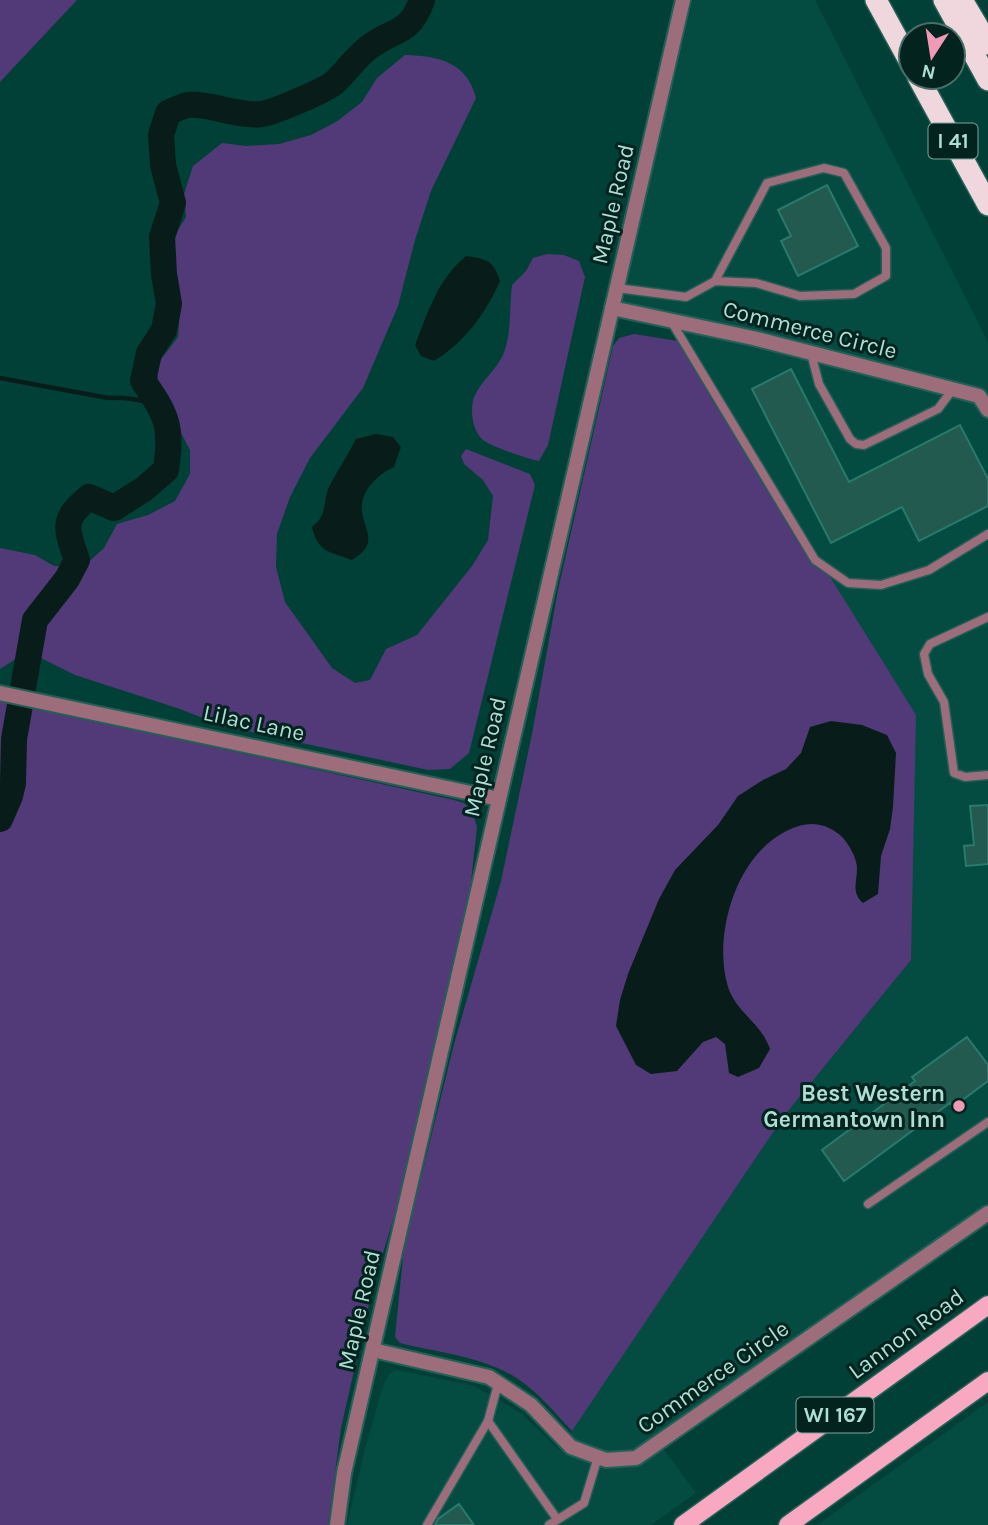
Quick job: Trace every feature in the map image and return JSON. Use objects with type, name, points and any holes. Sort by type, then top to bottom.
[{"type":"highway","points":[[876,0],[897,38]]},
{"type":"highway","points":[[944,0],[988,80]]},
{"type":"highway","points":[[961,0],[988,44]]},
{"type":"highway","name":"I 41","points":[[926,91],[988,205]]},
{"type":"main road","name":"Lannon Road","points":[[682,1525],[988,1306]]},
{"type":"main road","name":"WI 167","points":[[788,1525],[988,1381]]},
{"type":"street","name":"Maple Road","points":[[337,1525],[344,1472],[683,0]]},
{"type":"street","name":"Commerce Circle","points":[[612,309],[811,353],[953,389],[979,396],[988,410]]},
{"type":"street","name":"Lilac Lane","points":[[0,693],[499,799]]},
{"type":"street","name":"Commerce Circle","points":[[373,1350],[489,1377],[531,1405],[571,1447],[606,1460],[636,1458],[988,1213]]},
{"type":"lane","points":[[617,288],[686,297],[715,281],[756,284],[800,296],[854,294],[886,276],[886,248],[844,173],[824,168],[767,183],[715,281]]},
{"type":"lane","points":[[671,321],[814,560],[848,583],[881,585],[929,569],[988,534]]},
{"type":"lane","points":[[811,353],[819,384],[850,439],[856,444],[864,445],[938,410],[953,389]]},
{"type":"lane","points":[[988,617],[930,644],[924,654],[928,674],[944,702],[954,773],[965,778],[988,775]]},
{"type":"lane","points":[[868,1204],[988,1122]]},
{"type":"lane","points":[[427,1525],[488,1421],[498,1384]]},
{"type":"lane","points":[[488,1421],[557,1519]]},
{"type":"lane","points":[[549,1525],[584,1503],[598,1457]]},
{"type":"shaded area","points":[[0,0],[77,0],[0,82]]},
{"type":"shaded area","points":[[693,0],[815,0],[988,342],[988,1203],[656,1439],[696,1493],[651,1525],[347,1525],[384,1383],[390,1373],[397,1370],[474,1386],[522,1414],[559,1450],[784,1116],[911,960],[795,561],[676,326],[618,313]]},
{"type":"shaded area","points":[[405,55],[429,57],[450,63],[466,76],[476,98],[431,191],[398,306],[363,388],[310,458],[290,497],[277,534],[276,567],[285,602],[332,668],[355,683],[370,680],[386,649],[417,635],[472,566],[488,540],[493,496],[483,480],[464,464],[461,456],[466,449],[530,474],[535,485],[469,753],[450,769],[428,770],[223,726],[75,675],[41,658],[19,657],[0,669],[0,548],[35,555],[54,566],[84,566],[104,548],[117,524],[148,515],[175,501],[190,474],[190,450],[160,393],[156,366],[178,337],[180,309],[174,292],[170,243],[186,217],[184,194],[193,166],[222,143],[246,146],[279,144],[311,135],[336,122],[362,102],[377,78]]},
{"type":"shaded area","points":[[547,254],[564,255],[579,261],[585,277],[548,445],[539,461],[483,440],[474,425],[472,406],[478,389],[500,360],[506,347],[512,285],[526,271],[533,258]]},
{"type":"shaded area","points":[[634,334],[684,342],[916,715],[911,960],[784,1116],[572,1431],[533,1390],[504,1371],[476,1360],[400,1343],[395,1337],[404,1247],[454,1044],[501,881],[532,734],[558,590],[613,346],[619,338]]},
{"type":"shaded area","points":[[0,700],[454,800],[464,803],[472,811],[477,827],[468,909],[406,1177],[373,1286],[341,1428],[328,1525],[0,1525]]},
{"type":"shaded area","points":[[988,1402],[988,1525],[817,1525]]},
{"type":"water","points":[[466,256],[488,262],[495,269],[500,281],[488,304],[465,336],[434,361],[421,356],[415,345],[429,308],[441,286]]},
{"type":"water","points":[[376,434],[393,437],[401,447],[394,467],[378,477],[365,493],[362,513],[368,540],[366,547],[352,560],[321,546],[312,527],[321,517],[328,489],[356,439]]},
{"type":"water","points":[[831,721],[862,725],[887,735],[896,753],[893,807],[890,829],[881,856],[878,894],[863,903],[859,899],[854,855],[843,838],[825,826],[811,824],[796,827],[765,846],[751,862],[731,902],[723,946],[724,967],[732,996],[761,1032],[770,1049],[759,1068],[738,1077],[729,1073],[725,1044],[716,1037],[703,1042],[677,1071],[651,1074],[636,1065],[616,1026],[628,974],[659,899],[675,870],[718,825],[738,796],[786,769],[801,753],[810,727]]},
{"type":"building","points":[[827,185],[858,246],[798,276],[781,241],[791,236],[778,210]]},
{"type":"building","points":[[791,369],[849,482],[960,425],[988,479],[988,506],[919,541],[902,507],[831,543],[752,389]]},
{"type":"building","points":[[988,805],[988,864],[966,866],[964,846],[974,845],[970,806]]},
{"type":"building","points":[[967,1037],[988,1065],[988,1081],[953,1107],[950,1103],[844,1181],[822,1150],[915,1081],[912,1077]]},
{"type":"building","points":[[459,1504],[474,1525],[435,1525],[438,1519]]},
{"type":"waterway","points":[[0,819],[13,783],[14,739],[35,620],[67,579],[77,560],[70,540],[70,519],[89,497],[114,508],[144,489],[166,470],[166,422],[143,381],[149,353],[164,330],[169,304],[162,237],[173,203],[163,165],[161,135],[168,113],[197,105],[243,114],[262,114],[312,95],[335,82],[368,48],[406,26],[422,0]]},
{"type":"waterway","points":[[0,378],[108,398],[148,402],[161,407]]},
{"type":"place","name":"Best Western Germantown Inn","points":[[959,1106]]}]
